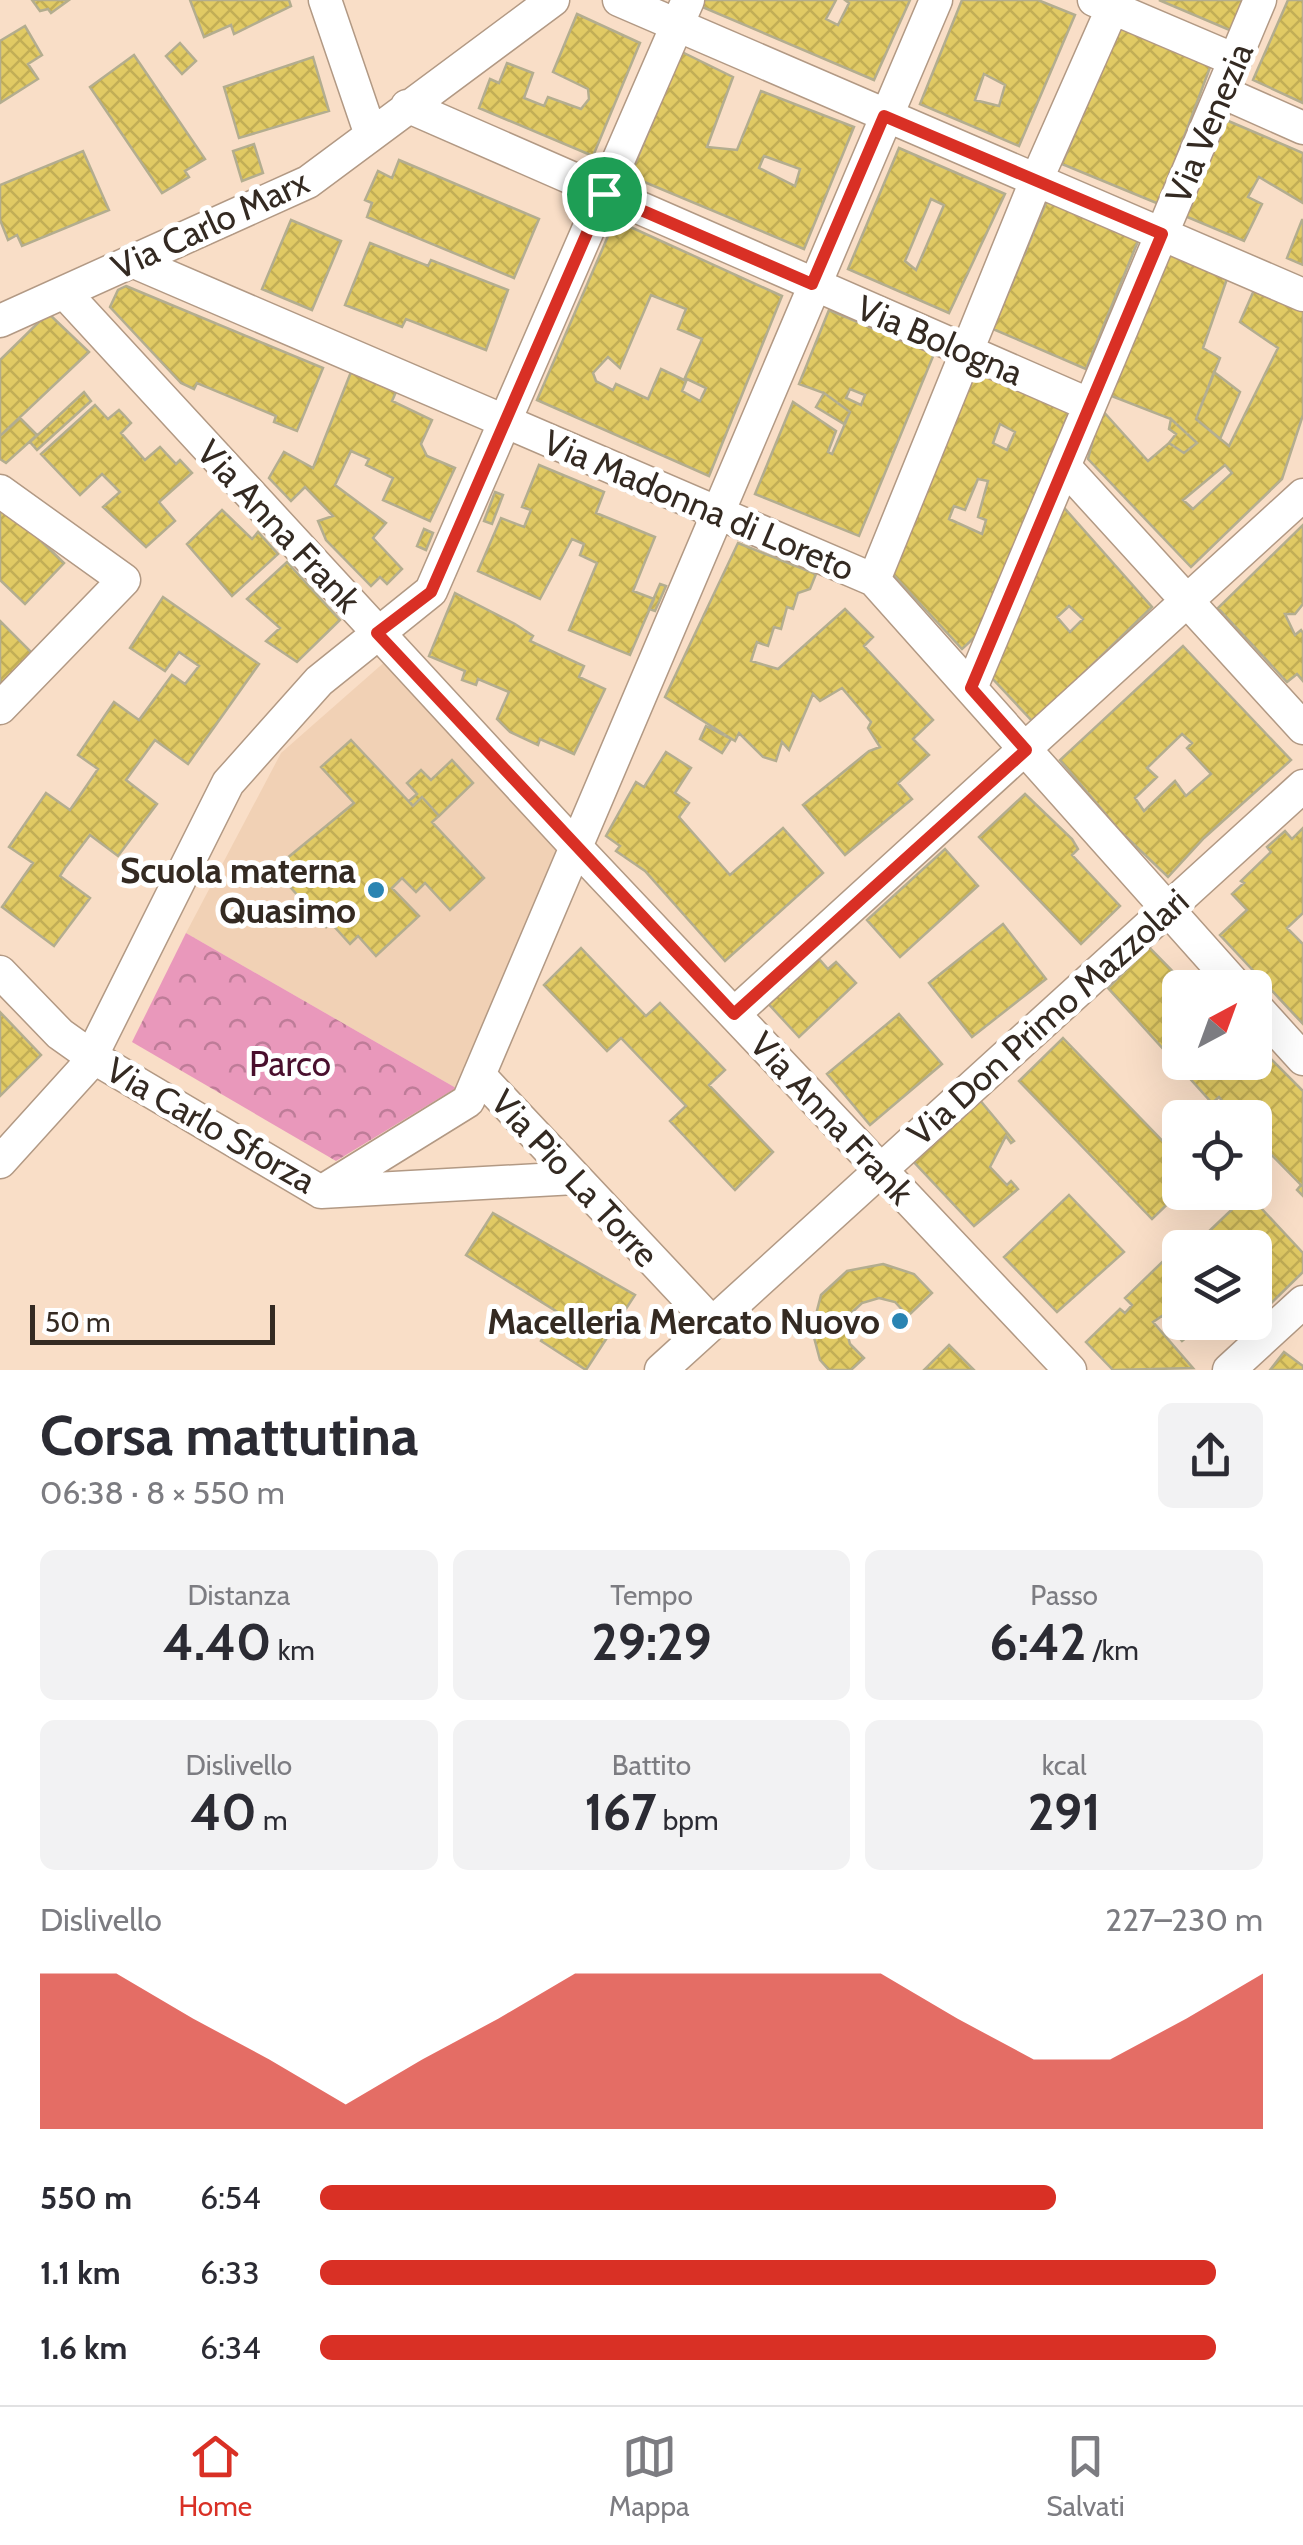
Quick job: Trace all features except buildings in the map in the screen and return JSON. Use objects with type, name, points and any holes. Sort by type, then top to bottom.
[{"type":"street","points":[[325,0],[370,136]]},
{"type":"street","name":"Via Carlo Marx","points":[[0,321],[308,182],[554,0]]},
{"type":"street","points":[[619,0],[682,14],[884,116],[1303,295]]},
{"type":"street","points":[[321,1192],[468,1101],[812,284],[936,0]]},
{"type":"street","name":"Via Venezia","points":[[971,688],[1260,0]]},
{"type":"street","points":[[874,580],[1107,2],[1235,60]]},
{"type":"street","points":[[0,1162],[91,1056],[228,784],[319,681],[431,592],[682,14]]},
{"type":"street","points":[[1222,92],[1303,128]]},
{"type":"street","name":"Via Bologna","points":[[407,106],[1088,404]]},
{"type":"street","name":"Via Madonna di Loreto","points":[[132,261],[874,580],[1222,970]]},
{"type":"street","name":"Via Anna Frank","points":[[65,293],[377,633],[1070,1370]]},
{"type":"street","points":[[1064,466],[1303,728]]},
{"type":"street","points":[[0,491],[124,580],[0,708]]},
{"type":"street","points":[[734,1014],[1303,495]]},
{"type":"street","name":"Via Don Primo Mazzolari","points":[[661,1370],[1303,786]]},
{"type":"street","name":"Via Carlo Sforza","points":[[0,972],[60,1034],[91,1056],[321,1192],[575,1178]]},
{"type":"street","points":[[1272,1025],[1303,1059]]},
{"type":"street","name":"Via Pio La Torre","points":[[478,1076],[712,1323]]},
{"type":"street","points":[[1230,1370],[1303,1302]]},
{"type":"shaded area","name":"Scuola materna Quasimo","points":[[388,659],[563,848],[456,1088],[186,933],[281,753]]},
{"type":"green space","name":"Parco","points":[[186,933],[456,1088],[336,1161],[132,1042]]},
{"type":"place","name":"Scuola materna Quasimo","points":[[376,890]]},
{"type":"place","name":"Macelleria Mercato Nuovo","points":[[900,1321]]},
{"type":"route","points":[[884,116],[1162,234],[971,688],[1026,750],[734,1014],[377,633],[431,592],[604,194],[812,284],[884,116]]}]
